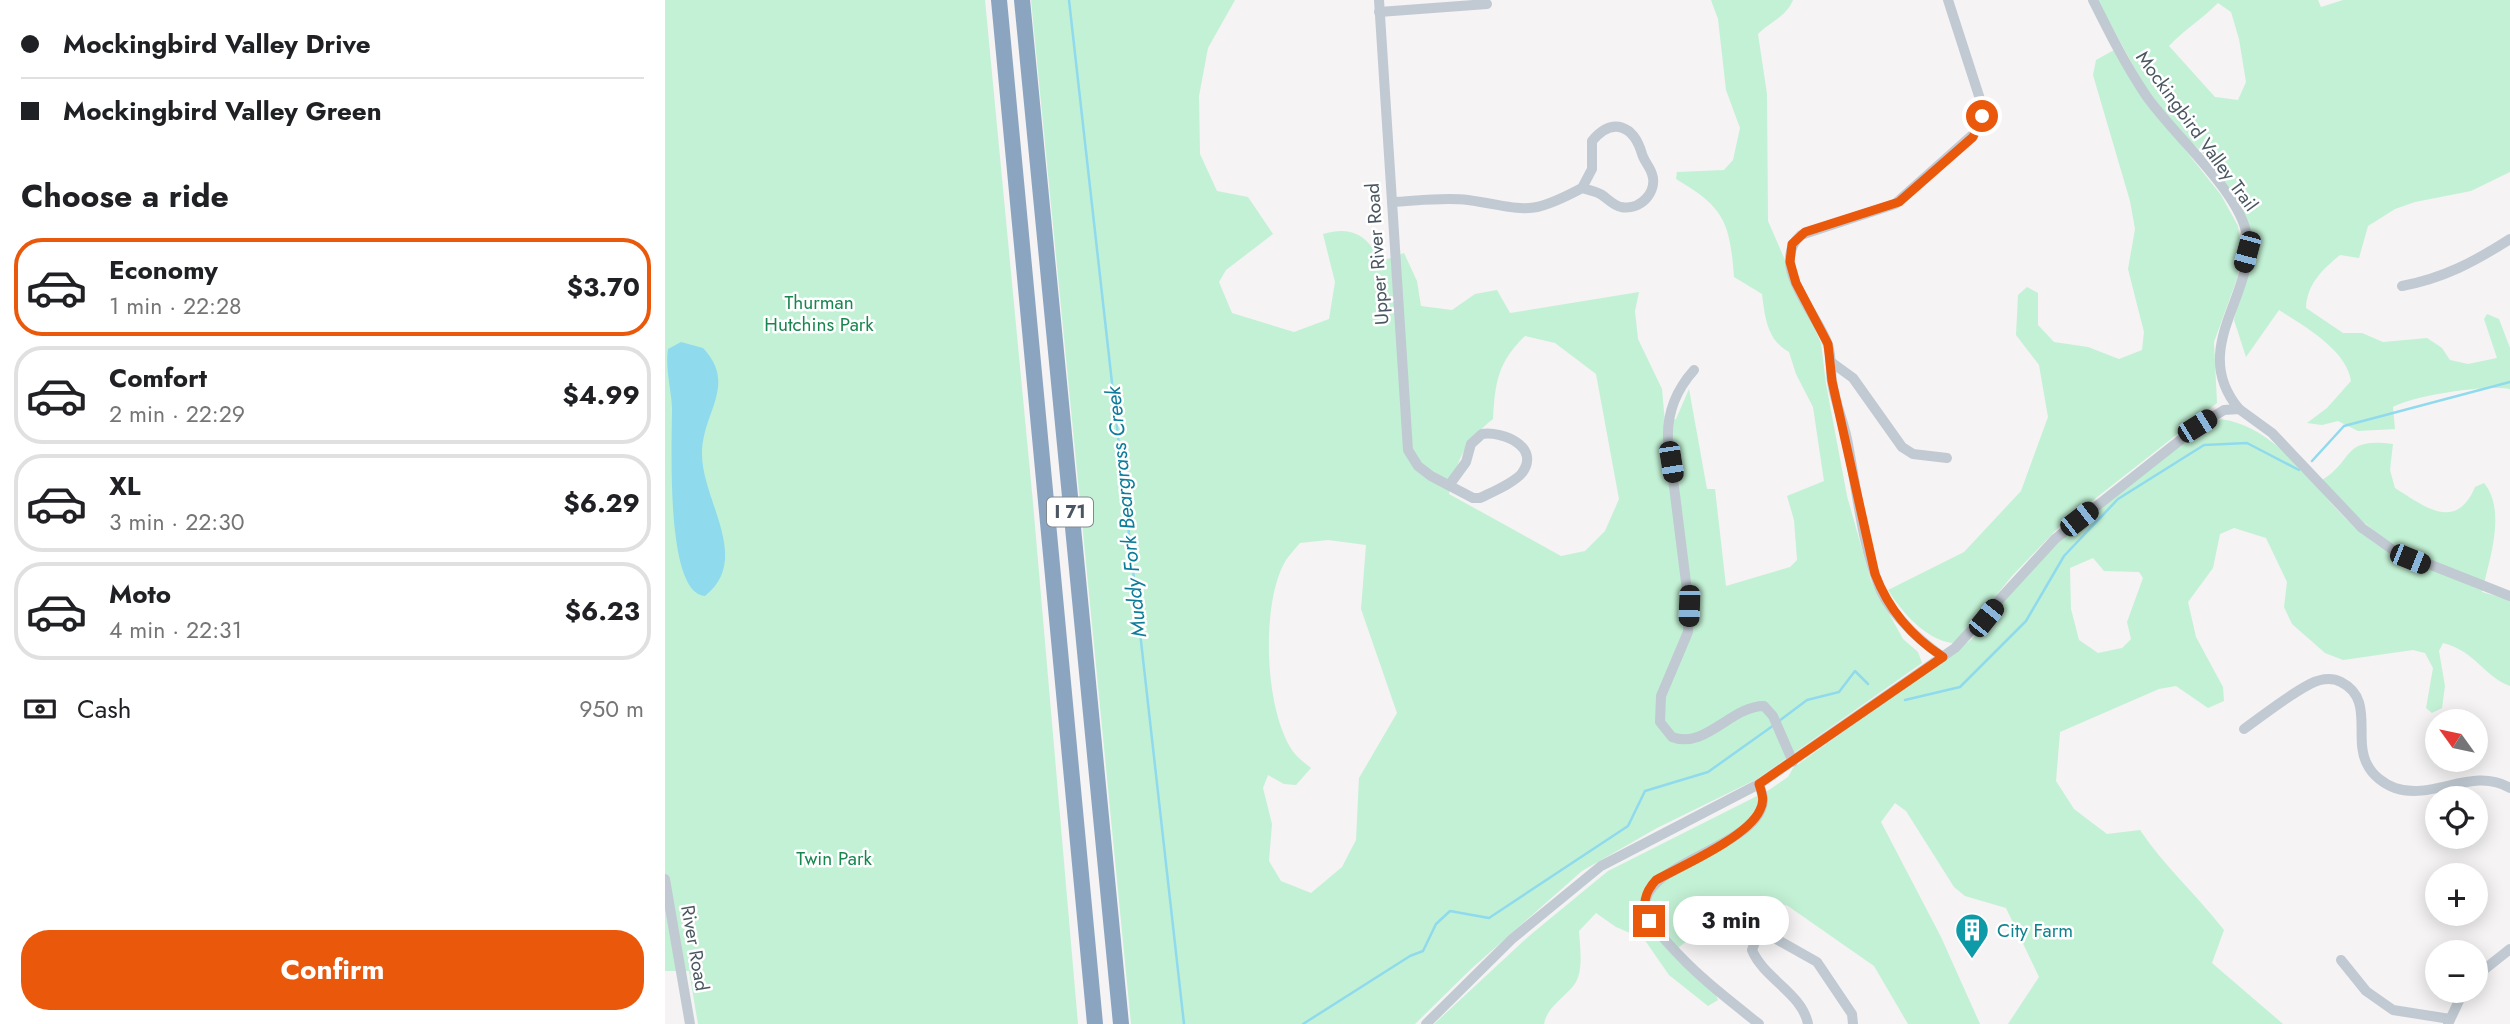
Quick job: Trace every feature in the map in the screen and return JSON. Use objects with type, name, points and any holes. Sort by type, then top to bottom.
[{"type":"highway","name":"I 71","points":[[999,0],[1095,1024]]},
{"type":"highway","name":"I 71","points":[[1022,0],[1121,1024]]},
{"type":"street","name":"Upper River Road","points":[[1379,0],[1408,450],[1418,466],[1462,493],[1480,498],[1520,475],[1526,466],[1524,449],[1510,438],[1482,434],[1471,444],[1466,462],[1450,484]]},
{"type":"street","points":[[1943,657],[1897,616],[1886,600],[1875,574],[1832,381],[1831,362],[1822,331],[1792,272],[1790,251],[1795,241],[1805,232],[1899,202],[1978,130],[1982,116],[1980,99],[1948,0]]},
{"type":"street","name":"Mockingbird Valley Trail","points":[[2094,0],[2145,95],[2229,199],[2243,223],[2247,252],[2221,347],[2221,376],[2230,398],[2239,409]]},
{"type":"street","points":[[1379,12],[1487,4]]},
{"type":"street","points":[[1392,202],[1453,200],[1511,210],[1552,204],[1581,188],[1592,169],[1592,141],[1601,130],[1614,126],[1629,130],[1637,138],[1653,176],[1648,197],[1637,205],[1621,207],[1604,195],[1581,188]]},
{"type":"street","points":[[2402,286],[2423,284],[2452,273],[2510,239]]},
{"type":"street","points":[[1831,362],[1853,378],[1902,447],[1913,454],[1947,458]]},
{"type":"street","points":[[1694,370],[1668,419],[1668,439],[1689,606],[1688,632],[1661,696],[1660,722],[1672,737],[1694,739],[1748,707],[1764,706],[1776,721],[1793,762]]},
{"type":"street","points":[[1426,1024],[1513,939],[1601,866],[1759,784],[1845,722],[1943,657],[1971,634],[2040,554],[2079,519],[2197,426],[2224,410],[2239,409],[2290,448],[2346,512],[2376,539],[2410,559],[2510,596]]},
{"type":"street","points":[[2244,729],[2311,683],[2336,680],[2349,686],[2358,698],[2365,759],[2374,774],[2384,783],[2411,791],[2483,780],[2496,781],[2510,788]]},
{"type":"street","points":[[1759,784],[1763,799],[1760,813],[1733,838],[1656,880],[1647,893],[1644,907],[1649,921],[1697,976],[1759,1024]]},
{"type":"street","name":"River Road","points":[[665,879],[690,1024]]},
{"type":"street","points":[[1808,1024],[1798,1003],[1758,965],[1752,950],[1757,937],[1769,935],[1817,962],[1852,1014],[1853,1024]]},
{"type":"street","points":[[2488,966],[2510,949]]},
{"type":"street","points":[[2341,960],[2366,991],[2393,1010],[2449,1022],[2458,1003]]},
{"type":"green space","points":[[665,0],[985,0],[1033,503],[1078,1024],[698,1024],[689,971],[665,971]]},
{"type":"green space","points":[[1031,0],[1235,0],[1208,48],[1199,96],[1200,154],[1217,191],[1248,197],[1273,234],[1226,270],[1219,282],[1232,313],[1294,332],[1329,319],[1335,282],[1323,234],[1343,231],[1364,239],[1382,261],[1404,253],[1417,281],[1421,306],[1452,310],[1475,294],[1497,290],[1510,313],[1639,292],[1635,311],[1638,339],[1662,389],[1665,423],[1676,419],[1689,389],[1707,489],[1715,489],[1726,586],[1790,567],[1797,560],[1794,520],[1787,496],[1824,481],[1813,407],[1796,374],[1789,352],[1772,334],[1766,319],[1762,294],[1734,277],[1727,229],[1714,208],[1705,198],[1676,179],[1677,172],[1724,170],[1733,160],[1740,128],[1726,90],[1718,19],[1711,0],[1793,0],[1782,15],[1758,34],[1767,94],[1768,221],[1821,343],[1847,496],[1871,581],[1903,639],[1918,652],[1922,663],[1757,779],[1657,828],[1582,871],[1471,969],[1415,1024],[1131,1024]],"holes":[[[1525,336],[1555,343],[1596,374],[1619,499],[1605,531],[1585,551],[1561,556],[1449,494],[1455,471],[1469,443],[1493,419],[1500,373],[1509,355]],[[1328,540],[1366,545],[1361,609],[1397,713],[1359,778],[1356,840],[1342,867],[1311,893],[1281,881],[1269,861],[1272,824],[1263,788],[1268,775],[1284,784],[1296,785],[1311,768],[1295,754],[1277,713],[1269,658],[1269,630],[1272,603],[1286,560],[1300,543]]]},
{"type":"green space","points":[[2097,0],[2318,0],[2321,7],[2343,0],[2510,0],[2510,172],[2471,191],[2415,202],[2395,209],[2368,226],[2359,258],[2340,255],[2327,266],[2312,285],[2306,308],[2343,333],[2362,333],[2383,342],[2427,338],[2442,348],[2450,360],[2468,364],[2497,358],[2484,319],[2487,314],[2499,319],[2510,348],[2510,389],[2468,390],[2403,403],[2393,407],[2395,429],[2358,431],[2338,421],[2322,425],[2307,423],[2327,408],[2351,381],[2348,370],[2342,359],[2323,340],[2279,310],[2246,357],[2234,320],[2253,236],[2235,198],[2210,160],[2175,126],[2144,85]],"holes":[[[2218,3],[2231,12],[2239,39],[2246,82],[2238,100],[2215,97],[2169,46]]]},
{"type":"green space","points":[[2114,50],[2136,88],[2221,195],[2238,226],[2241,249],[2238,276],[2214,342],[2217,403],[2059,527],[2012,576],[1964,635],[1952,643],[1933,636],[1915,623],[1888,590],[1964,552],[2021,491],[2048,417],[2039,365],[2016,335],[2018,295],[2027,287],[2038,293],[2038,325],[2054,342],[2088,347],[2119,359],[2142,350],[2144,332],[2128,269],[2135,229],[2130,201],[2093,75],[2096,60]]},
{"type":"green space","points":[[2221,419],[2243,425],[2280,448],[2341,514],[2365,535],[2387,551],[2421,569],[2421,558],[2379,535],[2355,515],[2322,480],[2356,447],[2376,443],[2393,444],[2390,470],[2395,488],[2428,508],[2439,512],[2459,509],[2475,487],[2484,483],[2491,494],[2494,536],[2482,592],[2510,600],[2510,686],[2501,682],[2464,652],[2443,643],[2439,651],[2445,686],[2442,708],[2427,709],[2433,668],[2425,653],[2413,650],[2343,660],[2325,653],[2292,624],[2284,607],[2287,582],[2266,538],[2234,528],[2220,534],[2213,568],[2188,602],[2196,637],[2223,687],[2224,701],[2208,708],[2176,686],[2159,689],[2060,732],[2056,781],[2074,809],[2107,834],[2140,830],[2159,856],[2224,930],[2212,963],[2283,1024],[2008,1024],[2039,977],[2006,908],[1965,896],[1954,887],[1906,811],[1895,803],[1881,822],[1941,937],[1980,1024],[1908,1024],[1874,966],[1788,906],[1769,900],[1742,897],[1673,952],[1715,993],[1718,1000],[1708,1006],[1669,975],[1644,939],[1616,927],[1596,913],[1579,931],[1581,959],[1577,980],[1552,1008],[1544,1024],[1434,1024],[1529,936],[1608,871],[1769,790],[1788,777],[1793,768],[1972,639],[2039,560],[2206,425]],"holes":[[[2093,558],[2104,571],[2139,572],[2143,578],[2127,622],[2131,639],[2122,648],[2098,653],[2079,640],[2071,609],[2070,568]]]},
{"type":"water","points":[[681,342],[703,348],[713,361],[718,374],[716,399],[703,439],[702,454],[704,472],[725,547],[724,565],[718,581],[705,596],[692,589],[683,571],[673,515],[672,407],[667,356],[668,349]]},
{"type":"waterway","name":"Muddy Fork Beargrass Creek","points":[[1069,0],[1184,1024]]},
{"type":"waterway","points":[[2312,461],[2344,426],[2510,382]]},
{"type":"waterway","points":[[1905,700],[1960,687],[2026,621],[2064,556],[2118,499],[2204,445],[2247,443],[2299,470]]},
{"type":"waterway","points":[[1779,721],[1807,700],[1839,692],[1855,671],[1868,684]]},
{"type":"waterway","points":[[1303,1024],[1410,956],[1423,951],[1436,924],[1450,911],[1489,918],[1628,826],[1645,791],[1708,772],[1774,725]]},
{"type":"place","name":"City Farm","points":[[1972,960]]},
{"type":"route","points":[[1649,921],[1644,907],[1650,887],[1656,880],[1733,838],[1760,813],[1763,799],[1759,784],[1813,748],[1845,722],[1943,657],[1897,616],[1881,591],[1855,492],[1847,439],[1832,381],[1828,344],[1796,283],[1790,251],[1792,244],[1805,232],[1885,209],[1899,202],[1948,156],[1973,137],[1981,124],[1982,116]]},
{"type":"park label","name":"Thurman Hutchins Park","points":[[819,313]]},
{"type":"park label","name":"Twin Park","points":[[834,858]]}]
